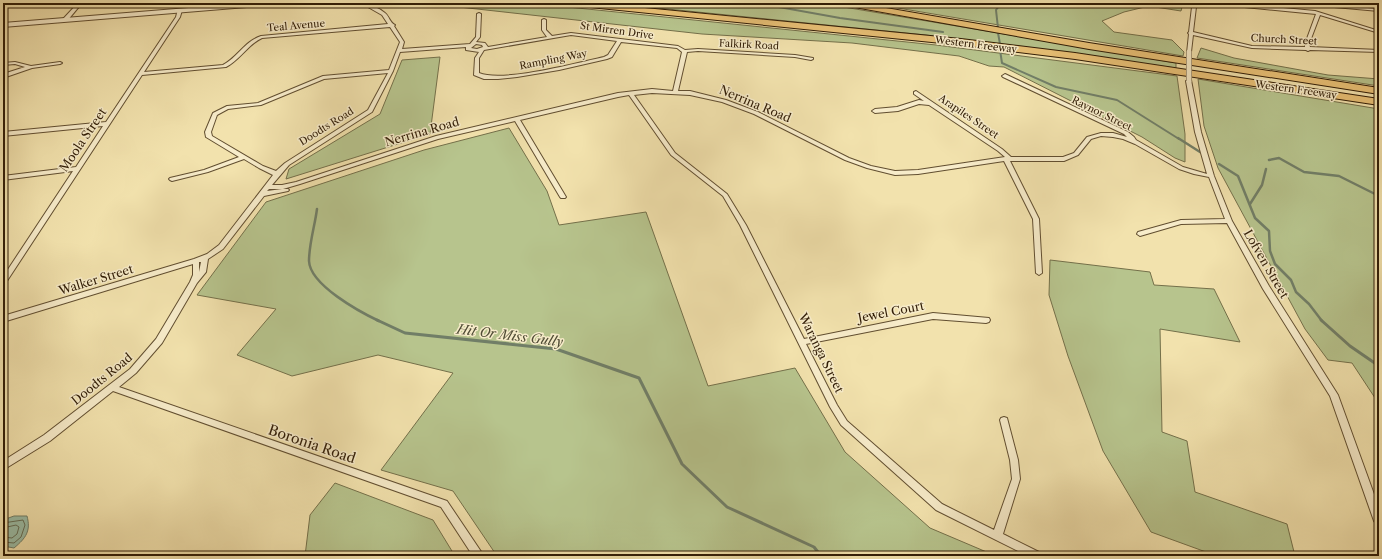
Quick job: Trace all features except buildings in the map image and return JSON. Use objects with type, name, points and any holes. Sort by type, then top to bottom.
[{"type":"highway","name":"Western Freeway","points":[[570,3],[961,42],[1075,56],[1379,102]]},
{"type":"highway","name":"Western Freeway","points":[[844,3],[1088,46],[1379,91]]},
{"type":"street","points":[[65,20],[80,3]]},
{"type":"street","points":[[3,25],[270,3]]},
{"type":"street","points":[[363,3],[380,10],[393,25],[402,40],[399,52]]},
{"type":"street","name":"Lofven Street","points":[[1196,3],[1190,33],[1189,81],[1198,132],[1211,176],[1229,221],[1266,287],[1334,394],[1379,521]]},
{"type":"street","points":[[1214,3],[1319,12],[1379,32]]},
{"type":"street","points":[[1322,4],[1330,15]]},
{"type":"street","points":[[1322,4],[1379,10]]},
{"type":"street","name":"Moola Street","points":[[3,282],[178,17],[180,10]]},
{"type":"street","points":[[1308,50],[1307,44],[1319,12]]},
{"type":"street","points":[[479,14],[478,37],[484,47]]},
{"type":"street","points":[[544,20],[544,30],[550,37]]},
{"type":"street","name":"Teal Avenue","points":[[140,74],[224,66],[234,61],[252,38],[393,25]]},
{"type":"street","name":"Church Street","points":[[1190,33],[1247,46],[1308,50],[1379,51]]},
{"type":"street","name":"St Mirren Drive","points":[[484,47],[571,34],[678,47],[685,51]]},
{"type":"street","points":[[478,37],[467,48],[477,59],[484,47]]},
{"type":"street","name":"Rampling Way","points":[[477,59],[476,72],[480,77],[491,78],[533,73],[605,58],[610,56],[620,40]]},
{"type":"street","points":[[399,52],[471,44],[484,47]]},
{"type":"street","points":[[399,52],[459,49],[470,51],[484,47]]},
{"type":"street","name":"Falkirk Road","points":[[685,51],[698,50],[785,55],[811,59]]},
{"type":"street","points":[[675,91],[685,51]]},
{"type":"street","name":"Doodts Road","points":[[192,286],[196,277],[196,261],[205,258],[221,246],[277,174],[292,160],[370,111],[391,71],[399,52]]},
{"type":"street","points":[[3,76],[31,67],[60,63]]},
{"type":"street","points":[[3,64],[15,64],[31,67]]},
{"type":"street","points":[[277,174],[208,137],[208,131],[214,115],[219,108],[259,104],[314,80],[334,76],[391,71]]},
{"type":"street","name":"Raynor Street","points":[[1005,76],[1126,133],[1132,137],[1133,141],[1149,148],[1180,167],[1211,176]]},
{"type":"street","name":"Nerrina Road","points":[[262,194],[289,189],[418,143],[633,92],[675,91],[705,96],[740,107],[847,159],[884,171],[909,173],[1007,158],[1069,158],[1078,152],[1088,139],[1095,136],[1114,136],[1133,141]]},
{"type":"street","name":"Waranga Street","points":[[633,92],[639,104],[674,154],[726,195],[834,407],[844,423],[939,507],[1038,556]]},
{"type":"street","name":"Arapiles Street","points":[[916,93],[1000,150],[1007,158],[1036,218],[1039,273]]},
{"type":"street","points":[[875,111],[898,109],[919,102],[932,103]]},
{"type":"street","points":[[517,119],[563,197]]},
{"type":"street","points":[[3,134],[107,124]]},
{"type":"street","points":[[172,179],[206,171],[245,157]]},
{"type":"street","points":[[3,178],[77,170]]},
{"type":"street","name":"Nerrina Road","points":[[267,187],[291,185],[337,171]]},
{"type":"street","points":[[1140,234],[1181,222],[1229,221]]},
{"type":"street","name":"Doodts Road","points":[[3,466],[47,438],[133,371],[148,355],[192,286],[203,272],[205,258]]},
{"type":"street","name":"Walker Street","points":[[3,319],[196,261]]},
{"type":"street","name":"Jewel Court","points":[[802,342],[934,316],[986,320]]},
{"type":"street","name":"Boronia Road","points":[[113,388],[444,504],[479,556]]},
{"type":"street","points":[[997,536],[1016,478],[1014,460],[1004,420]]},
{"type":"shaded area","points":[[423,3],[529,3],[936,45],[1177,76],[1185,134],[1185,162],[1175,158],[1142,137],[1004,67],[989,66],[959,56],[852,43],[702,34]]},
{"type":"shaded area","points":[[608,3],[820,3],[1176,63],[1176,68],[926,35]]},
{"type":"shaded area","points":[[868,3],[1183,3],[1181,11],[1149,6],[1124,12],[1102,21],[1114,32],[1172,40],[1184,52],[1183,56]]},
{"type":"shaded area","points":[[1201,48],[1234,58],[1328,75],[1379,79],[1379,86],[1197,58]]},
{"type":"shaded area","points":[[440,57],[430,134],[286,179],[289,169],[380,114],[402,60]]},
{"type":"shaded area","points":[[1198,79],[1379,109],[1379,404],[1352,363],[1328,360],[1305,329],[1218,168],[1204,126]]},
{"type":"shaded area","points":[[509,128],[547,191],[559,225],[646,212],[708,386],[795,368],[845,452],[930,528],[996,556],[497,556],[453,491],[381,470],[453,373],[378,355],[292,376],[237,355],[276,309],[197,295],[266,202],[424,150]]},
{"type":"shaded area","points":[[1050,260],[1150,272],[1154,285],[1214,289],[1240,342],[1160,329],[1162,432],[1187,441],[1195,492],[1287,524],[1295,556],[1217,556],[1151,532],[1103,451],[1068,356],[1049,295]]},
{"type":"shaded area","points":[[335,483],[433,520],[455,556],[305,556],[310,515]]},
{"type":"water","points":[[14,516],[27,516],[28,530],[22,541],[14,548],[3,546],[3,520]]},
{"type":"waterway","points":[[756,3],[840,18],[943,32]]},
{"type":"waterway","points":[[998,28],[996,10],[1001,3]]},
{"type":"waterway","points":[[998,33],[1000,44]]},
{"type":"waterway","points":[[1000,50],[1002,63],[1056,87],[1117,100],[1179,139]]},
{"type":"waterway","points":[[1178,138],[1200,152]]},
{"type":"waterway","points":[[1269,160],[1279,158],[1304,172],[1339,176],[1379,196]]},
{"type":"waterway","points":[[1219,164],[1238,176],[1255,218],[1269,231],[1270,251],[1275,264],[1291,280],[1296,292],[1309,304],[1322,321]]},
{"type":"waterway","points":[[1250,204],[1262,185],[1266,169]]},
{"type":"waterway","name":"Hit Or Miss Gully","points":[[317,209],[309,255],[312,270],[318,279],[337,297],[378,320]]},
{"type":"waterway","name":"Hit Or Miss Gully","points":[[378,320],[405,333],[556,349],[639,378],[682,464],[727,507],[814,547],[821,556]]},
{"type":"waterway","points":[[1322,321],[1350,346],[1379,366]]}]
